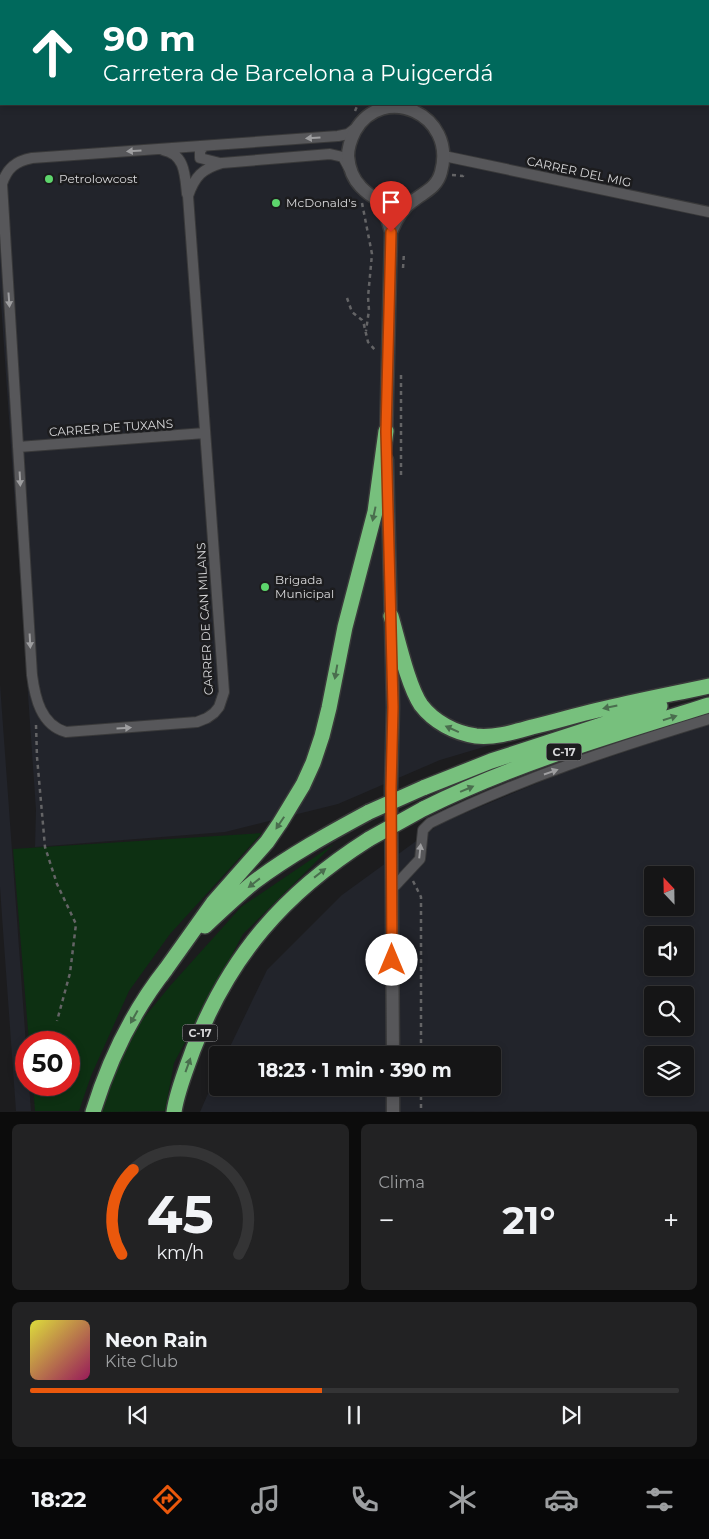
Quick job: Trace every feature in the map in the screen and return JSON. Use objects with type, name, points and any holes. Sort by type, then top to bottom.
[{"type":"highway","points":[[161,976],[213,903],[276,829],[293,804],[313,763],[329,708],[345,626],[376,512],[386,432]]},
{"type":"highway","points":[[391,616],[408,672],[421,704],[440,723],[463,733],[489,736],[506,734],[598,710],[709,688]]},
{"type":"highway","name":"C-17","points":[[93,1112],[115,1053],[135,1015],[161,976],[199,932],[254,883],[303,850],[369,812],[423,788],[490,761],[709,688]]},
{"type":"highway","name":"C-17","points":[[174,1112],[187,1067],[204,1023],[239,960],[263,928],[287,901],[343,855],[423,809],[470,787],[520,767],[709,705]]},
{"type":"main road","points":[[391,232],[399,216],[413,201],[428,192],[438,178],[441,173],[444,156],[438,131],[427,118],[410,107],[383,107],[356,121],[348,150],[351,173],[357,183],[368,194],[382,202],[399,204],[413,201]]},
{"type":"main road","points":[[376,199],[386,215],[391,232],[386,432],[393,707],[391,788],[392,1046]]},
{"type":"main road","points":[[393,1096],[393,1112]]},
{"type":"street","name":"CARRER DE CAN MILANS","points":[[159,149],[170,151],[178,157],[184,169],[224,692],[219,707],[207,718],[197,722],[66,732],[50,724],[45,716],[36,698],[32,675],[2,184],[4,177],[11,166],[32,158],[338,136],[348,134],[356,121]]},
{"type":"street","name":"CARRER DE CAN MILANS","points":[[204,146],[200,151],[200,158],[222,163]]},
{"type":"street","name":"CARRER DE CAN MILANS","points":[[188,207],[188,196],[196,178],[211,166],[222,163],[336,154],[343,157],[351,173]]},
{"type":"street","name":"CARRER DEL MIG","points":[[444,156],[709,212]]},
{"type":"street","name":"CARRER DE TUXANS","points":[[18,447],[205,433]]},
{"type":"street","points":[[392,889],[420,859],[423,830],[430,823],[491,795],[544,774],[709,719]]},
{"type":"path","points":[[356,121],[358,105]]},
{"type":"path","points":[[449,176],[463,176]]},
{"type":"path","points":[[362,203],[372,254],[366,330]]},
{"type":"path","points":[[403,272],[404,246]]},
{"type":"path","points":[[347,298],[352,312],[362,320],[368,342],[375,350],[376,359]]},
{"type":"path","points":[[401,371],[401,480]]},
{"type":"path","points":[[36,698],[37,757],[45,847],[57,884],[76,924],[70,973],[56,1021]]},
{"type":"path","points":[[412,879],[421,897],[421,1046]]},
{"type":"path","points":[[421,1096],[421,1112]]},
{"type":"shaded area","points":[[0,105],[709,105],[709,678],[518,728],[518,737],[440,760],[338,804],[225,832],[35,847],[36,810],[0,288]]},
{"type":"shaded area","points":[[0,684],[25,1031],[15,1031],[15,1096],[30,1096],[31,1111],[16,1111],[0,887]]},
{"type":"shaded area","points":[[709,723],[709,1111],[200,1112],[209,1091],[209,1096],[501,1096],[501,1046],[230,1046],[267,970],[342,895],[441,823],[557,775]]},
{"type":"green space","points":[[262,833],[170,934],[129,991],[91,1076],[79,1111],[35,1111],[34,1096],[80,1096],[80,1031],[28,1031],[13,849]]},
{"type":"green space","points":[[334,844],[243,934],[174,1063],[165,1111],[102,1112],[115,1053],[170,986],[241,907]]},
{"type":"place","name":"Petrolowcost","points":[[49,179]]},
{"type":"place","name":"McDonald's","points":[[276,203]]},
{"type":"place","name":"Brigada Municipal","points":[[265,587]]},
{"type":"route","points":[[391,232],[386,432],[393,707],[391,788],[392,960]]}]
